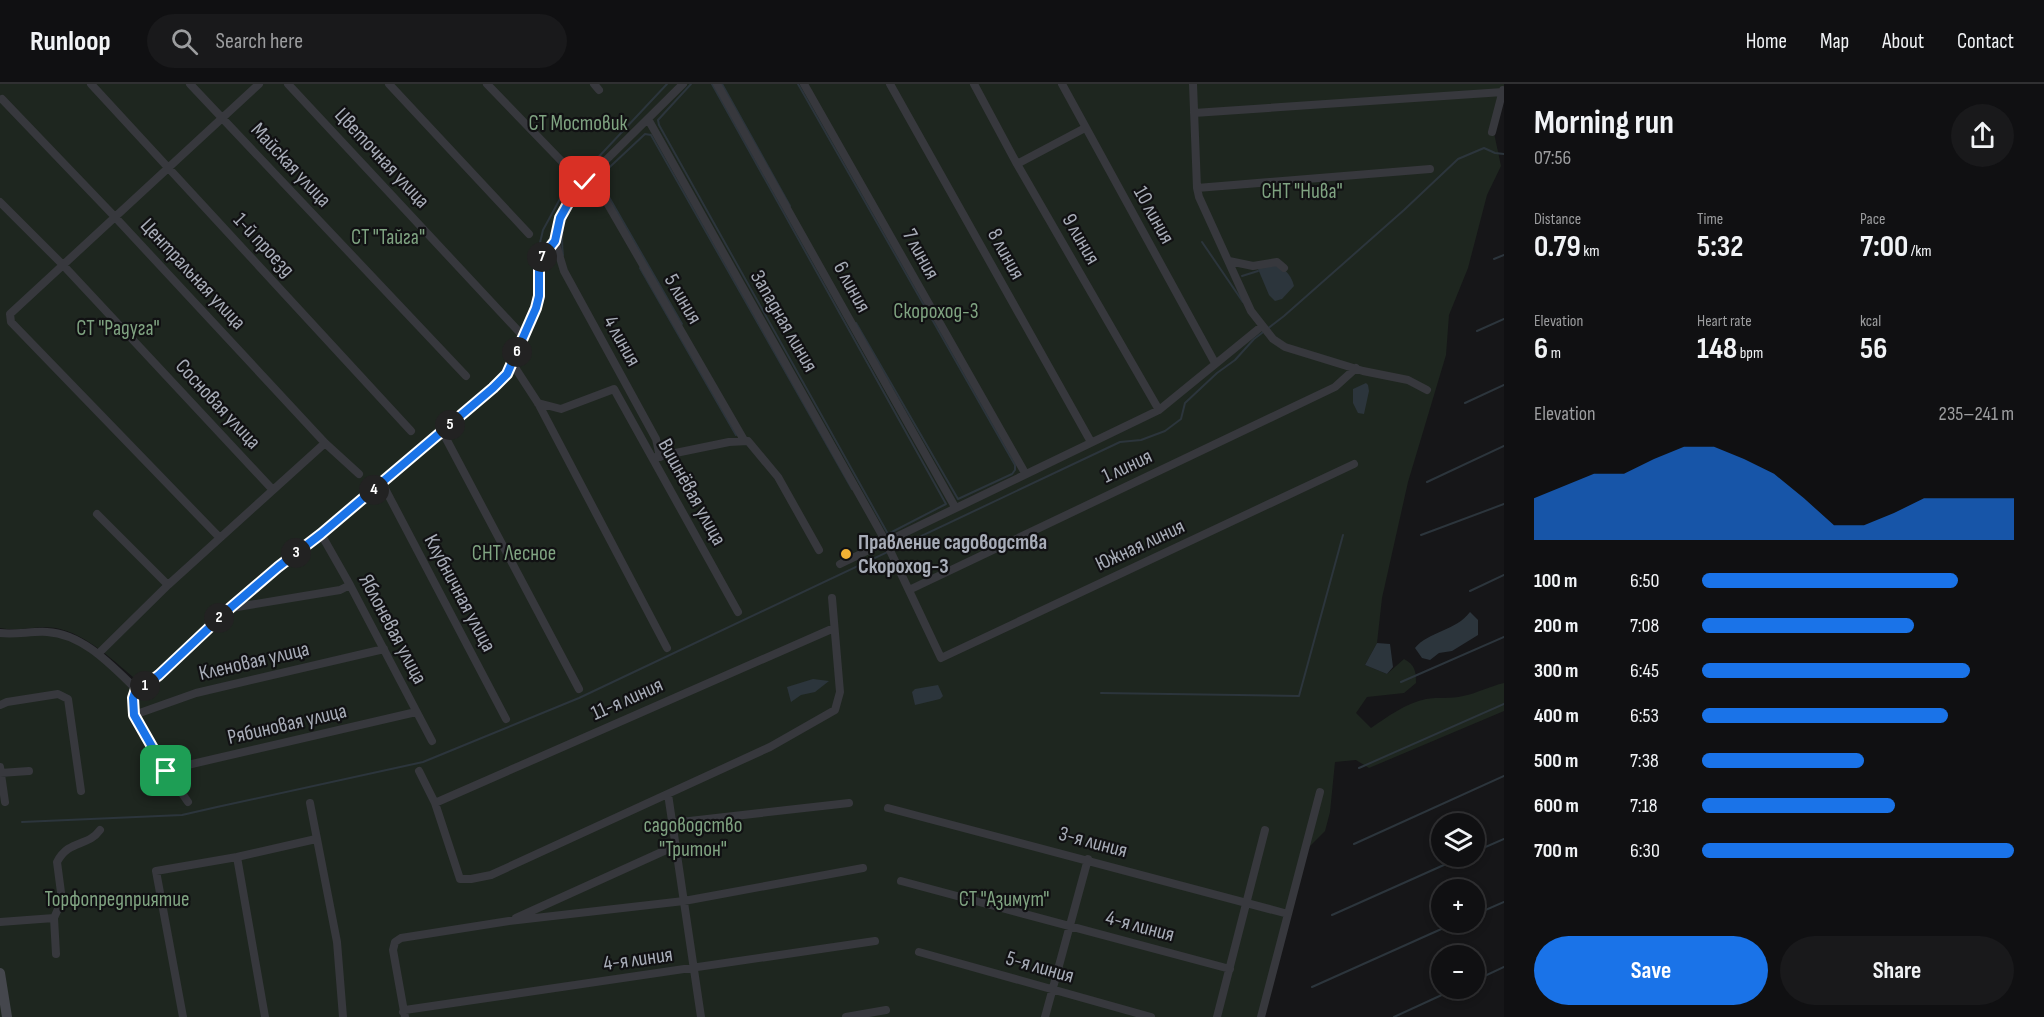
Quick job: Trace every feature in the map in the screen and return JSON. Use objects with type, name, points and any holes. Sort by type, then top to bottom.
[{"type":"main road","points":[[0,973],[7,1017]]},
{"type":"street","name":"1-й проезд","points":[[91,84],[411,430]]},
{"type":"street","name":"Майская улица","points":[[190,84],[466,376]]},
{"type":"street","points":[[220,538],[11,322],[10,314],[259,84]]},
{"type":"street","name":"Цветочная улица","points":[[288,84],[523,336]]},
{"type":"street","points":[[389,84],[529,234]]},
{"type":"street","points":[[487,84],[571,171]]},
{"type":"street","points":[[136,689],[142,688],[159,675],[229,609],[382,483],[507,374],[539,296],[539,261],[555,241],[560,218],[570,200],[591,175],[683,84]]},
{"type":"street","name":"6 линия","points":[[717,84],[955,507]]},
{"type":"street","name":"7 линия","points":[[804,84],[1024,474]]},
{"type":"street","name":"8 линия","points":[[890,84],[1091,442]]},
{"type":"street","name":"9 линия","points":[[974,84],[1017,164],[1159,410]]},
{"type":"street","name":"10 линия","points":[[1062,84],[1215,363]]},
{"type":"street","points":[[1193,84],[1197,188],[1207,216],[1251,311],[1262,329],[1285,347],[1371,373],[1408,380],[1427,390]]},
{"type":"street","points":[[1194,113],[1503,90],[1492,132]]},
{"type":"street","name":"Центральная улица","points":[[2,99],[325,443],[359,474]]},
{"type":"street","name":"Западная линия","points":[[648,119],[889,549],[941,658]]},
{"type":"street","points":[[1017,164],[1085,128]]},
{"type":"street","points":[[1197,188],[1430,169]]},
{"type":"street","name":"5 линия","points":[[591,175],[744,440],[748,441],[778,477],[819,550]]},
{"type":"street","name":"Сосновая улица","points":[[0,202],[63,265],[272,489]]},
{"type":"street","name":"4 линия","points":[[555,241],[564,271],[656,439],[656,457]]},
{"type":"street","points":[[1229,261],[1253,266],[1277,262],[1284,268]]},
{"type":"street","points":[[840,564],[889,549],[955,507],[1159,410],[1215,363],[1262,329]]},
{"type":"street","points":[[512,363],[538,403],[667,648]]},
{"type":"street","name":"1 линия","points":[[909,590],[1335,387],[1356,368]]},
{"type":"street","name":"Вишнёвая улица","points":[[538,403],[561,409],[614,389],[656,457],[738,612]]},
{"type":"street","points":[[442,431],[579,689]]},
{"type":"street","points":[[656,457],[744,440]]},
{"type":"street","points":[[98,654],[168,585],[325,443]]},
{"type":"street","name":"Южная линия","points":[[941,658],[1354,464]]},
{"type":"street","name":"Клубничная улица","points":[[382,483],[506,719]]},
{"type":"street","points":[[97,514],[168,585]]},
{"type":"street","name":"Яблоневая улица","points":[[321,534],[432,741]]},
{"type":"street","points":[[229,609],[340,590],[350,585]]},
{"type":"street","points":[[419,771],[435,804],[460,879],[491,875],[770,747],[835,710],[840,692],[832,598]]},
{"type":"street","name":"11-я линия","points":[[435,804],[834,628]]},
{"type":"street","points":[[0,633],[60,633],[82,643],[98,654],[136,689]]},
{"type":"street","name":"Кленовая улица","points":[[134,715],[196,693],[384,649]]},
{"type":"street","points":[[136,689],[133,698],[134,715],[166,771],[188,802]]},
{"type":"street","points":[[0,705],[58,694],[68,699],[81,791]]},
{"type":"street","name":"Рябиновая улица","points":[[166,771],[416,712]]},
{"type":"street","points":[[5,802],[0,771],[29,771]]},
{"type":"street","points":[[1261,1017],[1320,792]]},
{"type":"street","points":[[668,794],[702,1017]]},
{"type":"street","points":[[310,803],[336,942],[343,1017]]},
{"type":"street","points":[[672,823],[849,803]]},
{"type":"street","name":"3-я линия","points":[[888,808],[1247,901],[1288,914]]},
{"type":"street","points":[[56,954],[54,918],[62,900],[57,862],[60,855],[69,847],[92,838],[100,830]]},
{"type":"street","points":[[1217,1017],[1265,830]]},
{"type":"street","points":[[183,1017],[156,871],[237,857],[316,839]]},
{"type":"street","points":[[509,921],[675,846]]},
{"type":"street","points":[[237,857],[265,1017]]},
{"type":"street","points":[[1045,1017],[1088,859]]},
{"type":"street","points":[[403,1015],[393,950],[398,939],[509,921],[684,901],[863,868]]},
{"type":"street","name":"4-я линия","points":[[901,881],[1230,969]]},
{"type":"street","points":[[0,922],[54,918]]},
{"type":"street","name":"4-я линия","points":[[403,1015],[875,941]]},
{"type":"street","name":"5-я линия","points":[[919,952],[1151,1017]]},
{"type":"street","points":[[846,1017],[886,1010]]},
{"type":"green space","points":[[0,84],[1504,84],[1504,98],[1494,133],[1501,166],[1487,195],[1468,268],[1449,315],[1446,355],[1408,482],[1382,598],[1377,643],[1365,665],[1387,674],[1404,659],[1414,669],[1416,683],[1404,693],[1367,697],[1356,713],[1371,728],[1397,711],[1419,701],[1463,696],[1504,683],[1504,711],[1369,768],[1356,760],[1335,762],[1330,812],[1325,831],[1305,851],[1261,1017],[0,1017],[0,635],[49,635],[66,639],[97,657],[133,687],[139,682],[100,650],[68,631],[49,627],[0,628]]},
{"type":"shaded area","points":[[1264,264],[1283,269],[1290,276],[1294,286],[1282,299],[1275,301],[1269,295],[1258,269]]},
{"type":"shaded area","points":[[1366,383],[1369,391],[1364,414],[1358,413],[1353,403],[1353,389]]},
{"type":"shaded area","points":[[1470,612],[1478,620],[1478,635],[1452,651],[1439,653],[1430,660],[1422,658],[1415,648],[1421,642],[1457,623]]},
{"type":"shaded area","points":[[1377,643],[1390,644],[1393,667],[1387,674],[1365,665]]},
{"type":"shaded area","points":[[813,679],[829,681],[815,692],[801,695],[791,702],[787,687]]},
{"type":"shaded area","points":[[938,685],[943,696],[940,699],[915,705],[912,692],[915,689]]},
{"type":"waterway","points":[[539,247],[543,230],[561,197],[667,84]]},
{"type":"waterway","points":[[691,84],[658,120],[659,125],[888,534],[946,504],[712,84]]},
{"type":"waterway","points":[[722,84],[790,206]]},
{"type":"waterway","points":[[798,84],[1015,465],[1012,474],[958,499],[856,323]]},
{"type":"waterway","points":[[682,324],[598,178],[645,134],[651,135],[852,489]]},
{"type":"waterway","points":[[22,822],[182,815],[423,762],[579,698],[1120,442],[1141,440],[1165,431],[1181,419],[1185,403],[1217,373],[1235,360],[1254,339],[1284,316],[1404,210],[1458,159],[1484,148],[1504,154]]},
{"type":"waterway","points":[[563,255],[562,233],[567,215],[577,200],[593,185]]},
{"type":"waterway","points":[[1202,242],[1243,302]]},
{"type":"waterway","points":[[1494,259],[1504,255]]},
{"type":"waterway","points":[[640,268],[736,435]]},
{"type":"waterway","points":[[1242,276],[1258,271]]},
{"type":"waterway","points":[[1477,331],[1504,319]]},
{"type":"waterway","points":[[1465,403],[1504,385]]},
{"type":"waterway","points":[[1427,482],[1504,446]]},
{"type":"waterway","points":[[1421,535],[1504,504]]},
{"type":"waterway","points":[[1101,693],[1299,696],[1343,535]]},
{"type":"waterway","points":[[1470,591],[1504,575]]},
{"type":"waterway","points":[[1401,682],[1504,637]]},
{"type":"waterway","points":[[1359,768],[1504,704]]},
{"type":"waterway","points":[[1354,844],[1504,776]]},
{"type":"waterway","points":[[1485,847],[1504,839]]},
{"type":"waterway","points":[[1332,915],[1439,867]]},
{"type":"waterway","points":[[1485,910],[1504,902]]},
{"type":"waterway","points":[[1312,987],[1432,933]]},
{"type":"waterway","points":[[1485,976],[1504,967]]},
{"type":"waterway","points":[[1394,1017],[1433,999]]},
{"type":"place","name":"Правление садоводства Скороход-3","points":[[846,554]]},
{"type":"route","points":[[166,771],[134,715],[133,698],[136,689],[142,688],[159,675],[229,609],[382,483],[507,374],[536,308],[539,296],[539,261],[555,241],[560,218],[570,200],[585,182]]},
{"type":"park label","name":"СТ Мостовик","points":[[578,123]]},
{"type":"park label","name":"СНТ \"Нива\"","points":[[1302,191]]},
{"type":"park label","name":"СТ \"Тайга\"","points":[[388,237]]},
{"type":"park label","name":"Скороход-3","points":[[936,311]]},
{"type":"park label","name":"СТ \"Радуга\"","points":[[118,328]]},
{"type":"park label","name":"СНТ Лесное","points":[[514,553]]},
{"type":"park label","name":"садоводство \"Тритон\"","points":[[693,837]]},
{"type":"park label","name":"Торфопредприятие","points":[[117,899]]},
{"type":"park label","name":"СТ \"Азимут\"","points":[[1004,899]]}]
